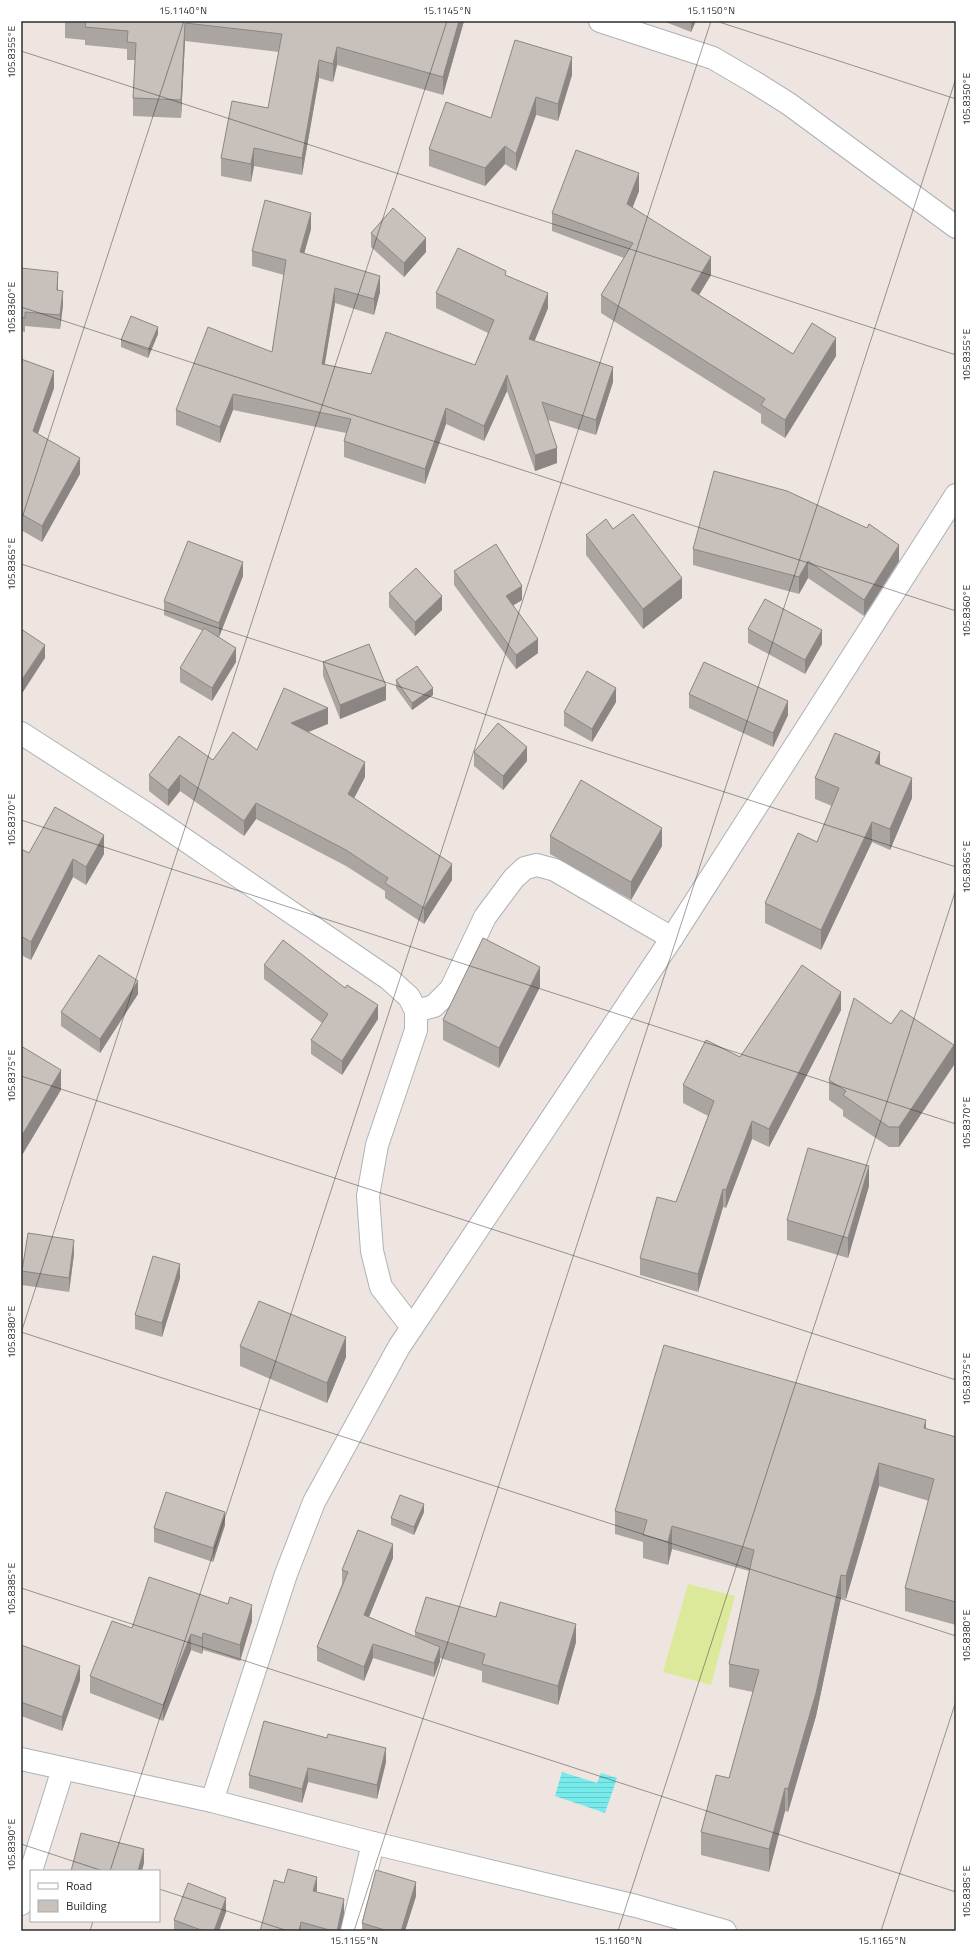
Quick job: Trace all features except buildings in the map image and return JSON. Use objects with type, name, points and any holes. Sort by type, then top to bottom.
[{"type":"street","points":[[600,21],[713,58],[789,104],[956,227]]},
{"type":"street","points":[[212,1801],[286,1574],[314,1502],[411,1326],[501,1195],[672,938],[956,495]]},
{"type":"street","points":[[21,733],[147,814],[389,979],[409,997],[416,1011],[416,1030],[377,1145],[368,1196],[372,1251],[381,1287],[411,1326]]},
{"type":"street","points":[[416,1011],[434,1006],[451,989],[485,917],[514,878],[525,868],[537,865],[555,870],[672,938]]},
{"type":"street","points":[[21,1759],[212,1801],[372,1843],[636,1906],[725,1931]]},
{"type":"street","points":[[31,1870],[63,1769]]},
{"type":"street","points":[[352,1931],[372,1843]]},
{"type":"street","points":[[21,1904],[30,1874]]},
{"type":"green space","points":[[688,1584],[735,1596],[711,1685],[663,1672]]},
{"type":"water","points":[[562,1772],[597,1783],[601,1773],[617,1778],[605,1813],[555,1796]]}]
